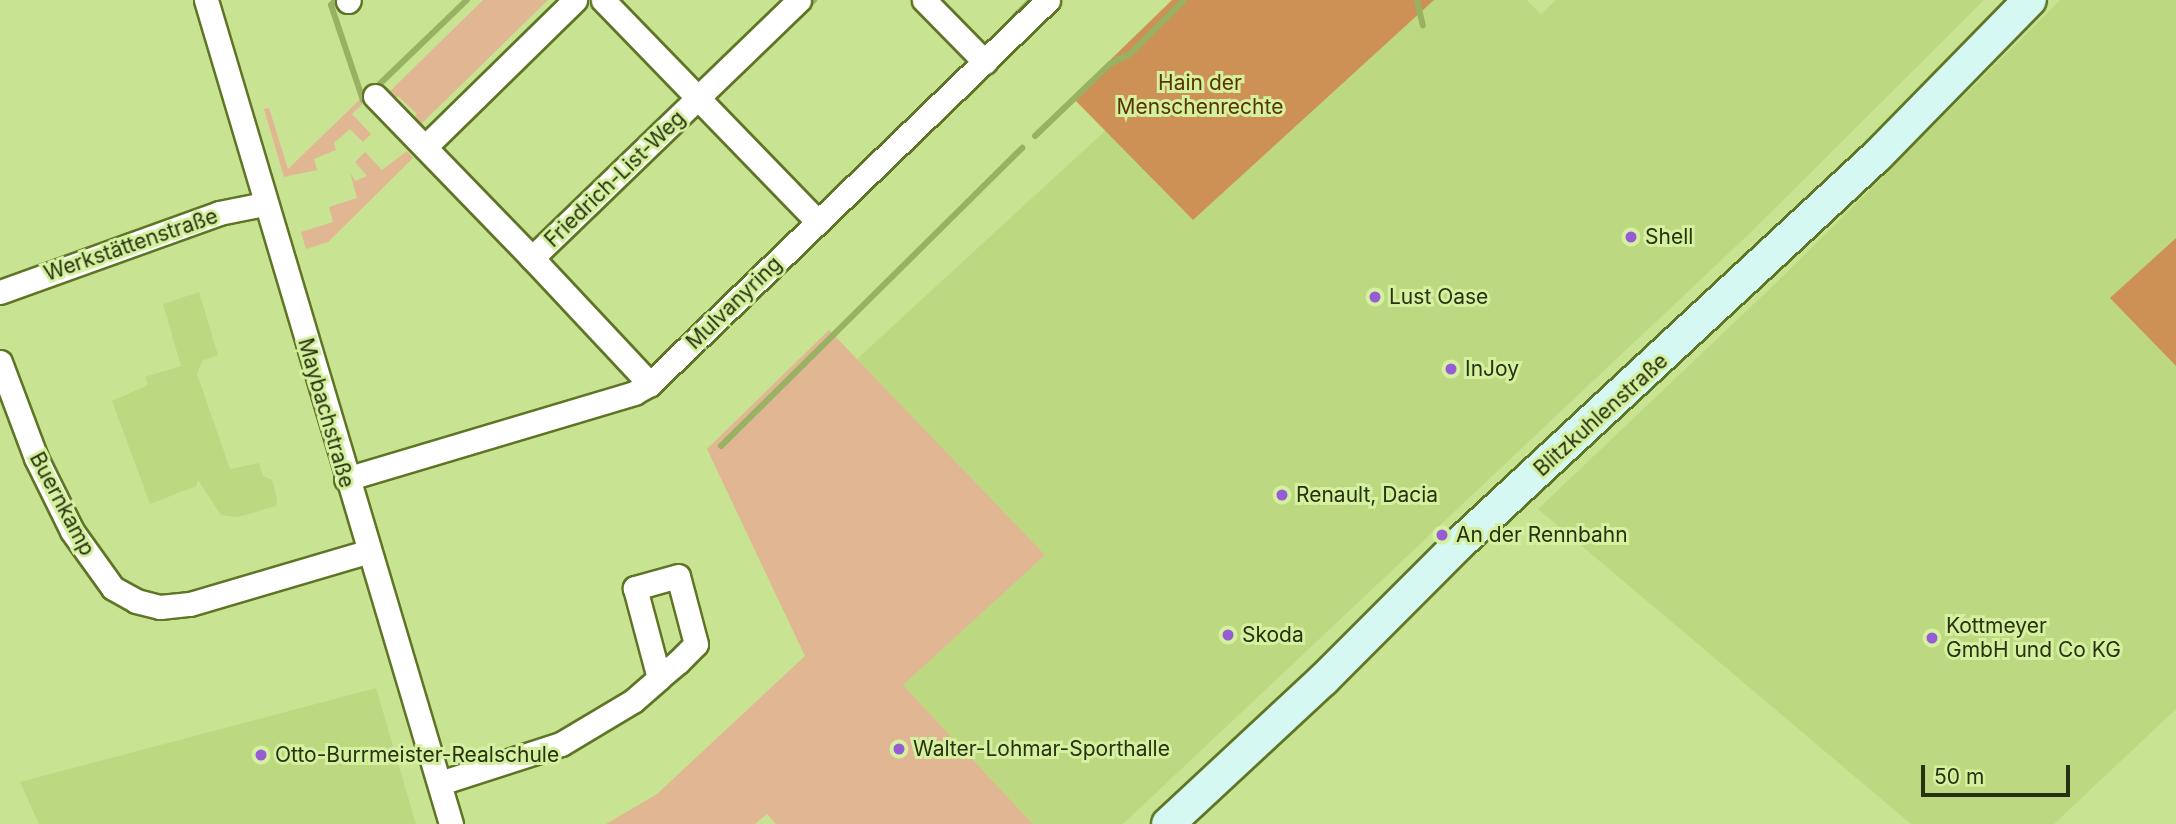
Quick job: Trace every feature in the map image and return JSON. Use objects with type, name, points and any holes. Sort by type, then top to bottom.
[{"type":"main road","name":"Blitzkuhlenstraße","points":[[1168,824],[1323,680],[1460,543],[1813,217],[2030,0]]},
{"type":"street","name":"Maybachstraße","points":[[206,0],[367,552],[451,824]]},
{"type":"street","points":[[425,147],[575,0]]},
{"type":"street","name":"Friedrich-List-Weg","points":[[603,0],[818,222]]},
{"type":"street","name":"Friedrich-List-Weg","points":[[532,258],[799,0]]},
{"type":"street","points":[[924,0],[985,62]]},
{"type":"street","name":"Mulvanyring","points":[[346,479],[634,393],[650,384],[1048,0]]},
{"type":"street","name":"Friedrich-List-Weg","points":[[375,96],[650,384]]},
{"type":"street","name":"Werkstättenstraße","points":[[0,292],[219,213],[264,204]]},
{"type":"street","name":"Buernkamp","points":[[0,362],[36,457],[72,531],[113,588],[136,601],[160,607],[190,604],[367,552]]},
{"type":"street","points":[[440,783],[585,734],[659,678]]},
{"type":"shaded area","points":[[463,0],[469,0],[352,114],[371,134],[363,142],[350,129],[334,143],[336,150],[314,159],[317,170],[284,177],[264,109],[269,108],[288,169]]},
{"type":"shaded area","points":[[483,0],[548,0],[416,129],[410,122],[417,114],[398,96],[391,102],[385,96]]},
{"type":"shaded area","points":[[1434,0],[1527,0],[1541,14],[1556,0],[1984,0],[1748,235],[1123,824],[1033,824],[903,685],[857,359],[1106,130],[1193,220]]},
{"type":"shaded area","points":[[2060,0],[2176,0],[2176,238],[2111,298],[2176,366],[2176,709],[2054,824],[1911,824],[1538,509],[1780,279]]},
{"type":"shaded area","points":[[407,151],[413,158],[328,242],[306,249],[301,232],[333,222],[329,207],[357,198],[350,172],[355,181],[367,176],[355,162],[365,152],[382,170]]},
{"type":"shaded area","points":[[199,292],[218,355],[202,361],[197,374],[230,469],[259,463],[263,476],[272,480],[277,498],[276,506],[238,517],[221,515],[198,480],[196,486],[150,504],[112,401],[148,385],[145,377],[181,366],[163,304]]},
{"type":"shaded area","points":[[829,330],[1045,555],[903,685],[1033,824],[776,824],[767,814],[755,824],[606,824],[657,794],[805,656],[707,449]]},
{"type":"shaded area","name":"Otto-Burrmeister-Realschule","points":[[376,688],[416,824],[39,824],[20,782]]},
{"type":"green space","name":"Hain der Menschenrechte","points":[[1172,0],[1434,0],[1193,220],[1072,97]]},
{"type":"green space","points":[[2176,238],[2176,366],[2110,298]]},
{"type":"waterway","points":[[336,0],[331,5],[363,100],[467,0]]},
{"type":"waterway","points":[[807,7],[814,0]]},
{"type":"waterway","points":[[1015,16],[1031,0]]},
{"type":"waterway","points":[[1035,136],[1110,64],[1130,54],[1184,0]]},
{"type":"waterway","points":[[1417,0],[1423,25]]},
{"type":"waterway","points":[[721,446],[1022,148]]},
{"type":"waterway","points":[[595,214],[648,162]]},
{"type":"waterway","points":[[560,247],[577,231]]},
{"type":"place","name":"Shell","points":[[1631,237]]},
{"type":"place","name":"Lust Oase","points":[[1375,297]]},
{"type":"place","name":"InJoy","points":[[1451,369]]},
{"type":"place","name":"Renault, Dacia","points":[[1282,495]]},
{"type":"place","name":"An der Rennbahn","points":[[1442,535]]},
{"type":"place","name":"Skoda","points":[[1228,635]]},
{"type":"place","name":"Kottmeyer GmbH und Co KG","points":[[1932,638]]},
{"type":"place","name":"Walter-Lohmar-Sporthalle","points":[[899,749]]},
{"type":"place","name":"Otto-Burrmeister-Realschule","points":[[261,755]]}]
